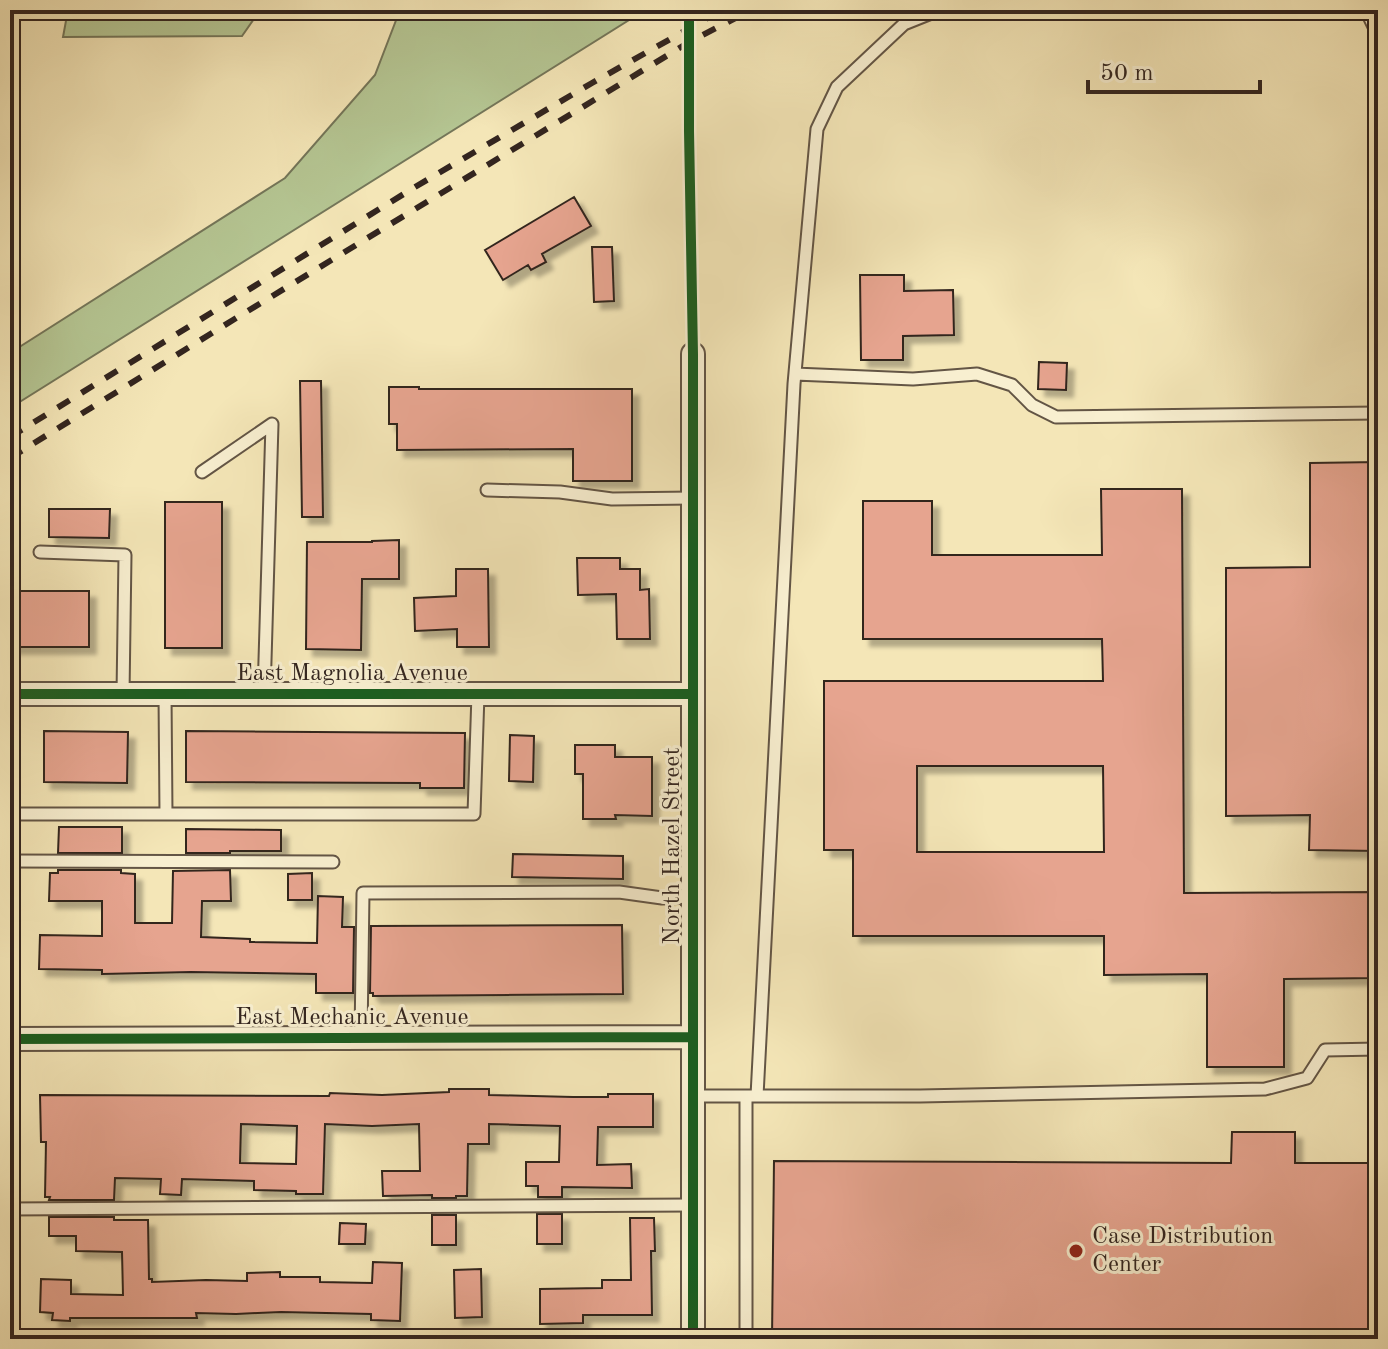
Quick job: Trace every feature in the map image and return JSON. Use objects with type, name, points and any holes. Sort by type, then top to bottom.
[{"type":"street","name":"North Hazel Street","points":[[693,354],[693,1339]]},
{"type":"street","name":"East Magnolia Avenue","points":[[10,694],[693,694]]},
{"type":"street","name":"East Mechanic Avenue","points":[[10,1039],[693,1037]]},
{"type":"lane","points":[[746,1339],[752,1096],[795,374],[817,129],[837,87],[904,24],[939,10]]},
{"type":"lane","points":[[1366,10],[1378,35]]},
{"type":"lane","points":[[795,374],[913,379],[977,374],[1012,385],[1032,405],[1056,417],[1378,413]]},
{"type":"lane","points":[[202,472],[272,424],[264,694]]},
{"type":"lane","points":[[487,490],[560,492],[612,499],[693,498]]},
{"type":"lane","points":[[40,552],[125,555],[123,694]]},
{"type":"lane","points":[[165,694],[166,814]]},
{"type":"lane","points":[[10,814],[474,814],[478,694]]},
{"type":"lane","points":[[10,861],[333,862]]},
{"type":"lane","points":[[361,1038],[363,893],[619,892],[662,898],[693,897]]},
{"type":"lane","points":[[693,1096],[920,1096],[1265,1089],[1307,1078],[1325,1050],[1378,1049]]},
{"type":"lane","points":[[10,1209],[693,1205]]},
{"type":"green space","points":[[68,10],[256,10],[256,16],[242,36],[63,37]]},
{"type":"green space","points":[[400,10],[645,10],[10,408],[10,353],[285,178],[375,75]]},
{"type":"green space","points":[[10,168],[17,186],[18,242],[10,243]]},
{"type":"building","points":[[574,197],[591,226],[542,254],[546,262],[531,270],[528,265],[503,280],[485,250]]},
{"type":"building","points":[[592,247],[612,247],[614,301],[594,302]]},
{"type":"building","points":[[860,275],[904,275],[904,291],[953,290],[954,335],[903,336],[903,360],[861,360]]},
{"type":"building","points":[[1039,362],[1067,363],[1066,390],[1038,389]]},
{"type":"building","points":[[300,381],[321,381],[323,517],[302,517]]},
{"type":"building","points":[[389,387],[632,389],[632,481],[573,481],[573,449],[397,450],[397,424],[389,424]]},
{"type":"building","points":[[1378,462],[1378,851],[1309,850],[1310,815],[1226,816],[1226,568],[1310,567],[1310,463]]},
{"type":"building","points":[[1101,489],[1182,489],[1184,893],[1378,892],[1378,978],[1284,979],[1284,1067],[1207,1067],[1207,974],[1104,975],[1104,936],[853,936],[853,850],[824,850],[824,681],[1103,681],[1102,639],[863,639],[863,501],[932,501],[932,555],[1102,555]],"holes":[[[917,766],[1103,766],[1104,852],[917,852]]]},
{"type":"building","points":[[165,502],[222,502],[222,648],[165,648]]},
{"type":"building","points":[[49,509],[110,509],[109,538],[49,537]]},
{"type":"building","points":[[399,540],[399,579],[362,579],[361,650],[306,649],[307,542]]},
{"type":"building","points":[[577,558],[620,558],[620,569],[640,569],[640,590],[649,589],[650,639],[617,639],[616,594],[578,595]]},
{"type":"building","points":[[456,569],[488,569],[489,647],[457,647],[457,629],[415,631],[414,598],[456,596]]},
{"type":"building","points":[[10,591],[89,591],[89,647],[10,647]]},
{"type":"building","points":[[44,731],[128,732],[127,783],[44,782]]},
{"type":"building","points":[[186,731],[465,733],[464,788],[420,788],[420,783],[186,782]]},
{"type":"building","points":[[510,735],[534,736],[533,782],[509,781]]},
{"type":"building","points":[[575,745],[615,745],[615,757],[652,757],[652,816],[615,815],[616,819],[583,819],[583,774],[575,774]]},
{"type":"building","points":[[59,827],[122,827],[122,853],[58,853]]},
{"type":"building","points":[[186,829],[281,830],[281,851],[186,853]]},
{"type":"building","points":[[513,854],[623,856],[623,879],[512,877]]},
{"type":"building","points":[[58,870],[121,870],[121,873],[135,874],[135,923],[172,923],[173,871],[230,870],[231,901],[202,901],[201,937],[250,939],[250,942],[317,943],[318,896],[343,897],[342,927],[354,927],[353,993],[316,993],[316,974],[102,974],[102,970],[39,969],[40,935],[102,936],[102,901],[49,901],[50,873],[58,873]]},
{"type":"building","points":[[312,873],[312,900],[288,900],[288,874]]},
{"type":"building","points":[[622,925],[623,994],[373,996],[370,993],[371,926]]},
{"type":"building","points":[[449,1089],[489,1089],[489,1095],[573,1097],[653,1094],[653,1127],[598,1127],[597,1165],[631,1164],[632,1188],[562,1187],[562,1197],[538,1197],[538,1186],[526,1186],[526,1162],[559,1162],[560,1126],[489,1124],[489,1144],[468,1144],[467,1196],[432,1198],[432,1195],[383,1196],[382,1171],[420,1171],[419,1124],[325,1124],[323,1194],[254,1190],[254,1181],[182,1179],[181,1195],[160,1194],[161,1179],[115,1178],[114,1200],[49,1200],[50,1197],[45,1197],[46,1142],[41,1142],[40,1095],[329,1096],[330,1093],[382,1095],[449,1092]],"holes":[[[241,1124],[297,1126],[296,1164],[240,1163]]]},
{"type":"building","name":"Case Distribution Center","points":[[1232,1132],[1295,1132],[1295,1163],[1378,1163],[1378,1339],[772,1339],[774,1161],[1231,1163]]},
{"type":"building","points":[[537,1214],[562,1214],[562,1244],[537,1244]]},
{"type":"building","points":[[432,1215],[456,1215],[456,1245],[432,1245]]},
{"type":"building","points":[[49,1217],[148,1220],[149,1279],[152,1282],[247,1281],[247,1273],[280,1272],[280,1277],[320,1277],[320,1282],[372,1283],[373,1262],[402,1263],[400,1321],[371,1320],[371,1314],[281,1312],[196,1313],[197,1318],[52,1320],[53,1313],[40,1312],[41,1279],[71,1280],[71,1294],[123,1295],[122,1252],[76,1251],[76,1236],[49,1236]]},
{"type":"building","points":[[630,1218],[654,1218],[652,1315],[583,1315],[583,1323],[540,1324],[540,1289],[602,1288],[602,1280],[631,1280]]},
{"type":"building","points":[[340,1223],[366,1224],[365,1244],[339,1244]]},
{"type":"building","points":[[481,1269],[482,1317],[455,1318],[454,1270]]},
{"type":"railway","points":[[10,437],[415,187],[722,10]]},
{"type":"railway","points":[[10,458],[691,41],[751,10]]},
{"type":"cycle path","points":[[689,10],[693,354],[693,1339]]},
{"type":"cycle path","points":[[10,694],[693,694]]},
{"type":"cycle path","points":[[10,1039],[693,1037]]},
{"type":"place","name":"Case Distribution Center","points":[[1076,1251]]}]
